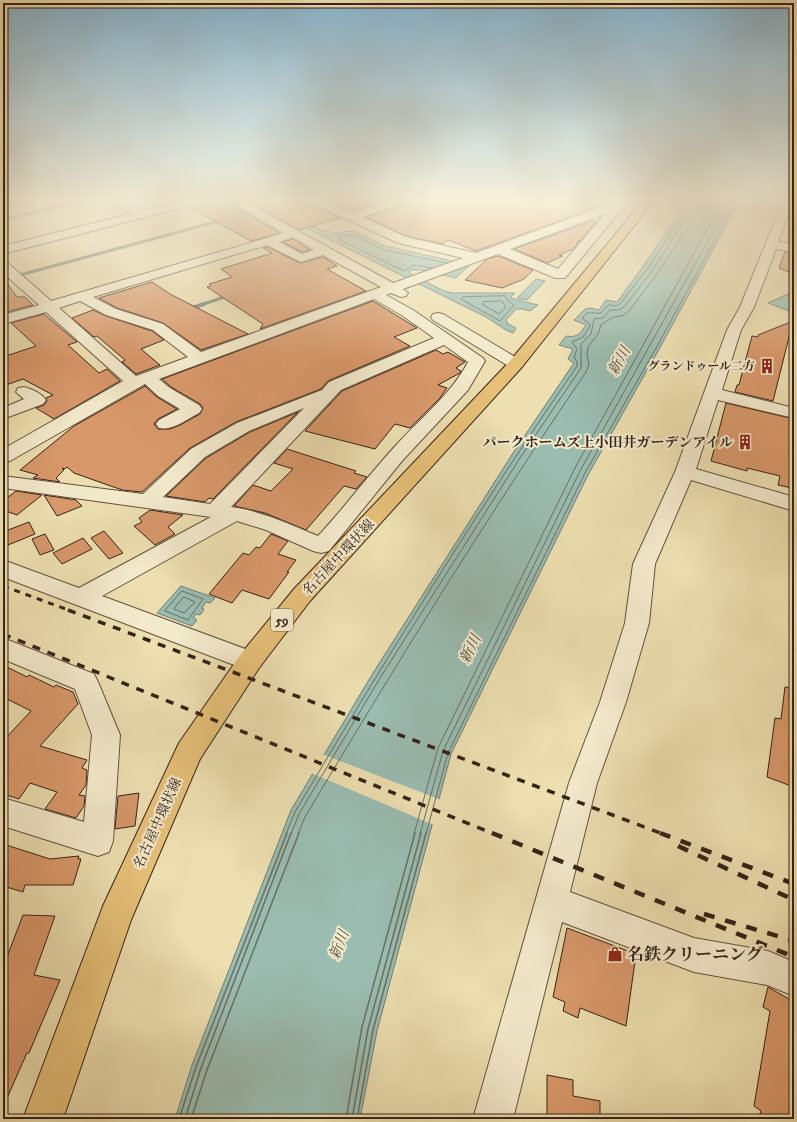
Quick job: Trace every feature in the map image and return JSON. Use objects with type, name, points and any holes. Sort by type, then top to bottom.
[{"type":"main road","name":"名古屋中環状線","points":[[43,1119],[114,918],[189,752],[250,661],[302,595],[516,364],[606,253]]},
{"type":"street","points":[[3,320],[228,253]]},
{"type":"street","points":[[292,253],[301,258],[315,253]]},
{"type":"street","points":[[332,253],[412,300]]},
{"type":"street","points":[[455,253],[474,258]]},
{"type":"street","points":[[3,457],[141,380],[486,253]]},
{"type":"street","points":[[508,253],[560,275],[578,253]]},
{"type":"street","points":[[493,1119],[583,783],[613,702],[637,623],[644,564],[685,472],[734,330],[747,307],[768,253]]},
{"type":"street","points":[[3,266],[48,307],[141,380],[193,409],[165,424]]},
{"type":"street","points":[[3,482],[247,516],[273,525],[321,546],[341,524],[395,456],[444,406],[472,373],[477,361],[408,313],[374,294]]},
{"type":"street","points":[[82,297],[111,312],[147,325],[158,327],[193,360],[202,374]]},
{"type":"street","points":[[426,308],[516,364]]},
{"type":"street","points":[[81,597],[223,513],[335,386],[445,338]]},
{"type":"street","points":[[147,501],[198,453],[244,427],[329,392]]},
{"type":"street","points":[[712,394],[794,413]]},
{"type":"street","points":[[3,414],[28,397]]},
{"type":"street","points":[[685,472],[794,504]]},
{"type":"street","points":[[7,575],[81,597],[250,661]]},
{"type":"street","points":[[3,648],[85,682],[106,735],[98,841],[3,812]]},
{"type":"street","points":[[551,901],[694,955],[768,968],[794,979]]},
{"type":"water","points":[[357,253],[418,253],[470,265],[456,278],[422,270],[410,270],[410,273],[444,291],[452,293],[515,293],[510,298],[538,305],[530,311],[516,309],[506,320],[508,324],[516,328],[513,333],[486,317]]},
{"type":"water","name":"新川","points":[[652,253],[711,253],[588,475],[451,754],[377,1031],[360,1119],[175,1119],[192,1065],[291,810],[373,673],[513,453],[574,363],[568,359],[573,349],[559,345],[566,336],[578,335],[586,325],[574,320],[585,309],[591,308],[599,310],[606,300],[617,302]]},
{"type":"water","points":[[536,279],[545,281],[527,300],[517,298]]},
{"type":"water","points":[[792,292],[794,293],[794,311],[791,312],[768,303]]},
{"type":"water","points":[[181,586],[215,598],[210,603],[206,602],[200,615],[196,614],[193,618],[197,620],[192,626],[157,613]]},
{"type":"pier","points":[[322,754],[441,800],[434,825],[311,773]]},
{"type":"building","points":[[271,253],[280,253],[300,263],[323,257],[337,266],[327,269],[366,291],[260,329],[263,324],[207,287],[211,286],[209,284],[232,277],[221,269]]},
{"type":"building","points":[[524,253],[563,253],[559,255],[563,256],[547,263]]},
{"type":"building","points":[[784,253],[794,253],[794,274],[779,268]]},
{"type":"building","points":[[498,256],[533,270],[524,279],[502,288],[465,280],[487,259]]},
{"type":"building","points":[[3,278],[17,297],[25,297],[33,305],[3,313]]},
{"type":"building","points":[[152,282],[170,294],[248,334],[201,350],[163,323],[117,308],[99,298]]},
{"type":"building","points":[[373,301],[417,328],[394,337],[410,346],[328,381],[321,389],[236,422],[190,448],[142,492],[122,490],[74,473],[67,467],[65,469],[62,468],[64,470],[56,478],[60,482],[33,478],[38,475],[20,470],[74,426],[145,386],[157,397],[177,409],[158,419],[154,424],[158,429],[170,429],[180,425],[200,414],[203,408],[200,404],[171,387],[162,379]]},
{"type":"building","points":[[93,310],[106,316],[152,331],[164,340],[141,349],[160,365],[136,374],[122,362],[125,360],[97,336],[94,337],[72,318]]},
{"type":"building","points":[[44,314],[77,342],[68,345],[99,373],[107,369],[120,381],[54,419],[36,408],[44,405],[47,401],[46,398],[53,395],[23,379],[3,386],[3,357],[36,346],[11,323]]},
{"type":"building","points":[[793,321],[773,401],[735,392],[737,385],[739,385],[752,336],[758,337],[758,335]]},
{"type":"building","points":[[436,350],[443,354],[448,352],[465,362],[456,368],[461,371],[460,373],[438,385],[447,388],[440,398],[410,428],[395,424],[375,449],[305,431],[342,391]]},
{"type":"building","points":[[726,403],[794,419],[794,471],[792,488],[778,485],[780,476],[747,468],[747,471],[711,461]]},
{"type":"building","points":[[298,412],[213,499],[209,498],[205,502],[166,496],[206,458],[250,432]]},
{"type":"building","points":[[287,449],[356,471],[354,473],[367,477],[356,489],[344,486],[306,530],[265,513],[234,506],[253,485],[271,491],[293,469],[274,463]]},
{"type":"building","points":[[16,491],[42,495],[17,515],[3,510],[3,501]]},
{"type":"building","points":[[44,495],[76,500],[82,506],[57,516]]},
{"type":"building","points":[[150,510],[183,515],[168,527],[175,534],[155,545],[134,526],[142,522],[139,518]]},
{"type":"building","points":[[29,522],[35,534],[3,547],[3,532]]},
{"type":"building","points":[[104,531],[123,553],[109,559],[91,538]]},
{"type":"building","points":[[45,534],[54,550],[40,555],[32,539]]},
{"type":"building","points":[[271,534],[288,541],[278,554],[296,560],[269,599],[242,590],[232,603],[209,594],[243,553],[249,555],[256,547],[260,548]]},
{"type":"building","points":[[83,538],[92,549],[62,564],[53,553]]},
{"type":"building","points":[[3,665],[27,677],[29,675],[54,687],[56,685],[73,692],[78,704],[40,746],[87,760],[82,768],[87,770],[86,785],[79,795],[85,796],[84,806],[76,818],[45,809],[57,792],[30,783],[19,799],[3,794],[3,741],[31,711],[3,697]]},
{"type":"building","points":[[785,687],[794,688],[794,787],[767,777],[775,718],[781,719]]},
{"type":"building","points":[[139,793],[135,826],[115,829],[118,796]]},
{"type":"building","points":[[3,844],[50,859],[79,856],[78,859],[81,859],[73,885],[25,885],[23,892],[3,886]]},
{"type":"building","points":[[23,915],[55,916],[34,975],[60,980],[29,1053],[27,1053],[3,1107],[3,967]]},
{"type":"building","points":[[567,928],[636,954],[626,1026],[580,1008],[578,1018],[563,1011],[565,1002],[553,997]]},
{"type":"building","points":[[768,987],[794,1002],[794,1119],[758,1119],[761,1111],[754,1106],[770,1011],[763,1007]]},
{"type":"building","points":[[547,1075],[573,1080],[573,1096],[600,1101],[600,1119],[547,1119]]},
{"type":"waterway","points":[[20,275],[100,253]]},
{"type":"waterway","points":[[3,280],[8,278]]},
{"type":"waterway","points":[[201,305],[230,295]]},
{"type":"waterway","points":[[192,308],[201,305]]},
{"type":"railway","points":[[3,586],[71,611]]},
{"type":"railway","points":[[68,610],[663,834]]},
{"type":"railway","points":[[3,634],[494,834]]},
{"type":"railway","points":[[492,833],[794,957]]},
{"type":"railway","points":[[660,833],[794,884]]},
{"type":"railway","points":[[678,846],[794,900]]},
{"type":"railway","points":[[704,914],[794,941]]},
{"type":"place","name":"グランドゥール二方","points":[[767,366]]},
{"type":"place","name":"パークホームズ上小田井ガーデンアイル","points":[[745,442]]},
{"type":"place","name":"名鉄クリーニング","points":[[615,954]]}]
